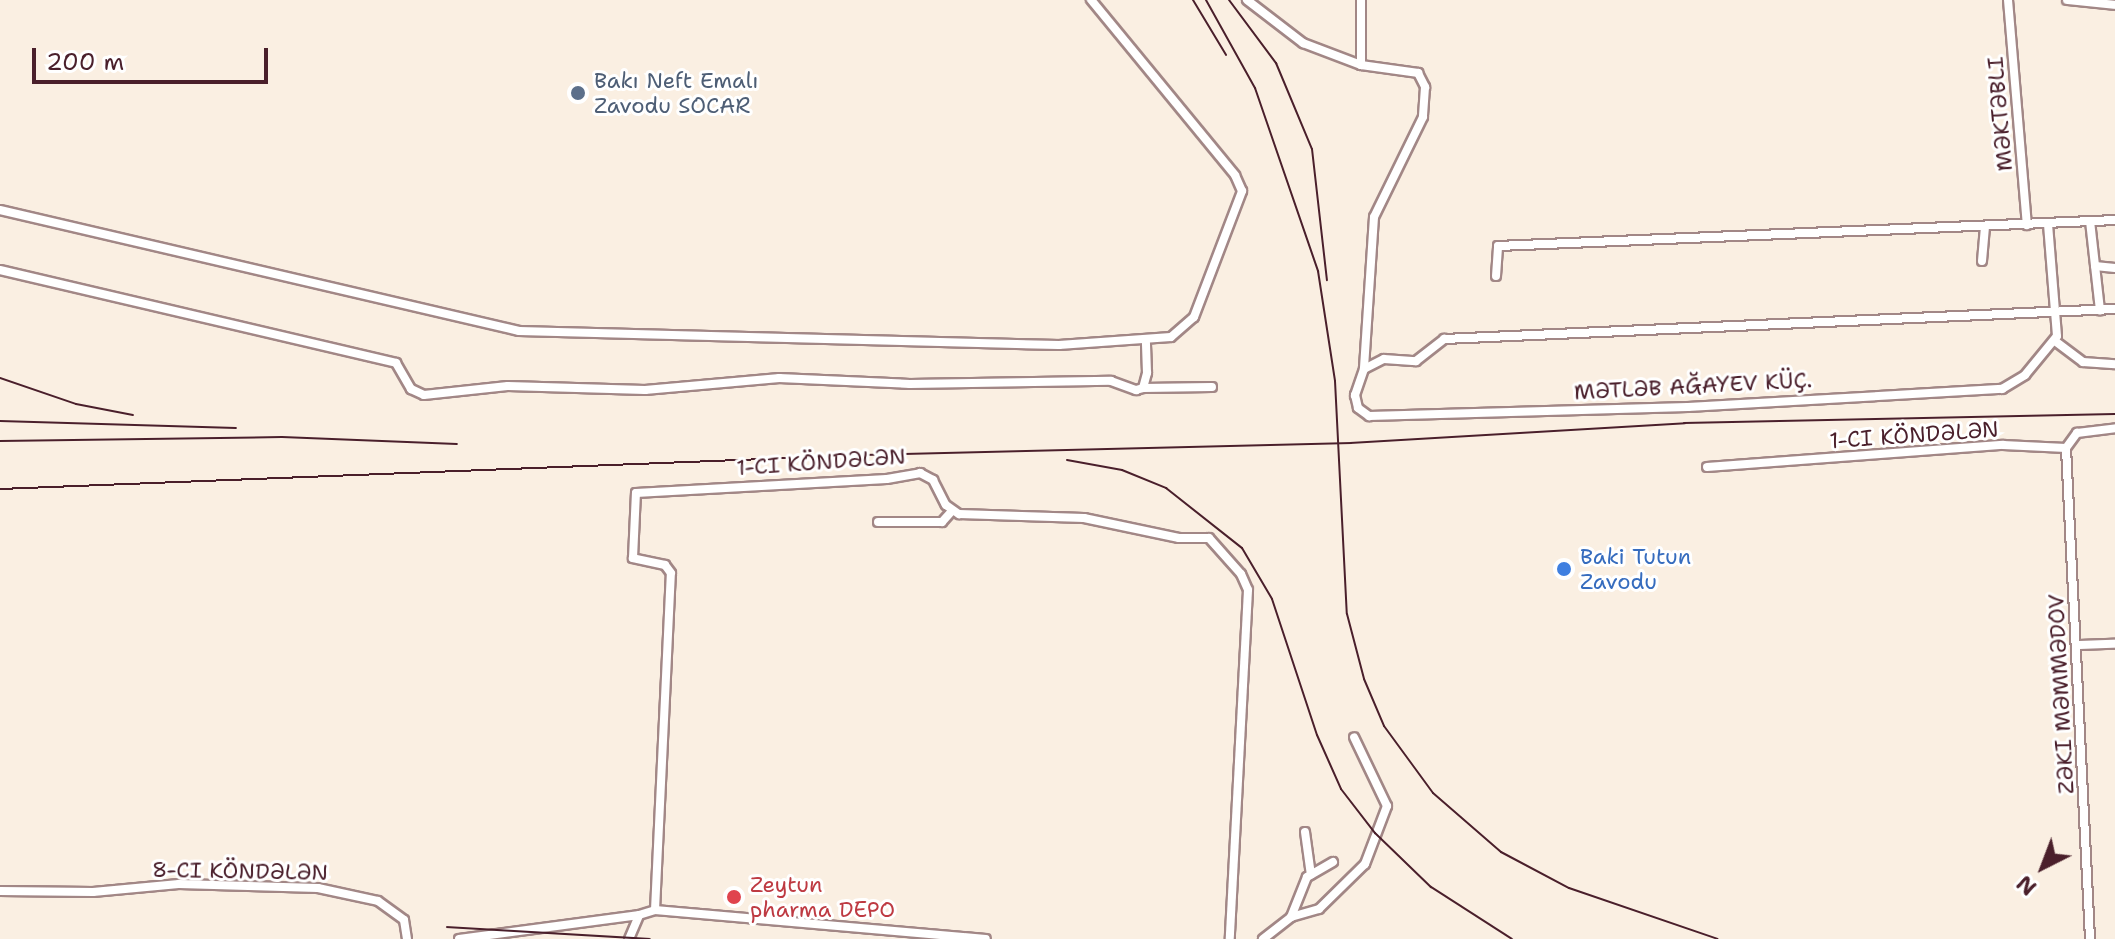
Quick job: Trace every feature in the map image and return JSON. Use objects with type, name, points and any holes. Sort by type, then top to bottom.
[{"type":"street","points":[[0,210],[519,331],[1059,345],[1171,337],[1194,317],[1242,191],[1235,175],[1091,0]]},
{"type":"street","points":[[1247,0],[1303,43],[1361,65],[1361,0]]},
{"type":"street","name":"MƏKTƏBLI","points":[[2008,0],[2027,225]]},
{"type":"street","points":[[2067,0],[2115,5]]},
{"type":"street","name":"MƏTLƏB AĞAYEV KÜÇ.","points":[[1361,65],[1418,73],[1425,87],[1423,117],[1376,211],[1364,369],[1355,402],[1375,418],[1659,408],[2002,389],[2025,375],[2055,341]]},
{"type":"street","points":[[1496,276],[1498,246],[2115,220]]},
{"type":"street","points":[[2090,221],[2100,310]]},
{"type":"street","points":[[2048,224],[2055,341],[2083,362],[2115,364]]},
{"type":"street","points":[[1982,261],[1985,226]]},
{"type":"street","points":[[2095,266],[2115,268]]},
{"type":"street","points":[[0,270],[396,363],[411,389],[424,395],[508,386],[645,390],[779,378],[910,384],[1111,381],[1136,390],[1212,387]]},
{"type":"street","points":[[1364,369],[1384,359],[1416,361],[1444,339],[2115,311]]},
{"type":"street","points":[[1143,388],[1146,339]]},
{"type":"street","points":[[2066,448],[2077,433],[2115,428]]},
{"type":"street","name":"1-CI KÖNDƏLƏN","points":[[1707,467],[2003,445],[2066,448]]},
{"type":"street","name":"ZƏKI MƏMMƏDOV","points":[[2066,448],[2090,939]]},
{"type":"street","name":"1-CI KÖNDƏLƏN","points":[[655,910],[671,573],[665,565],[633,558],[636,493],[887,479],[920,473],[933,480],[952,511]]},
{"type":"street","points":[[878,522],[942,522],[952,511],[1103,520],[1152,534],[1209,538],[1241,574],[1248,590],[1230,939]]},
{"type":"street","points":[[2077,645],[2115,644]]},
{"type":"street","points":[[1263,939],[1291,917],[1319,909],[1368,861],[1387,799],[1354,737]]},
{"type":"street","points":[[1305,832],[1311,875]]},
{"type":"street","points":[[1291,917],[1303,882],[1333,862]]},
{"type":"street","name":"8-CI KÖNDƏLƏN","points":[[0,891],[93,892],[179,884],[338,891],[369,898],[399,915],[407,939]]},
{"type":"street","points":[[459,939],[639,915],[655,910],[986,939]]},
{"type":"street","points":[[629,939],[639,915]]},
{"type":"railway","points":[[1193,0],[1226,55]]},
{"type":"railway","points":[[1206,0],[1255,88],[1318,271],[1335,381],[1347,614],[1364,679],[1384,726],[1433,793],[1501,852],[1569,888],[1718,939]]},
{"type":"railway","points":[[1229,0],[1276,63],[1312,149],[1327,280]]},
{"type":"railway","points":[[0,378],[76,404],[133,415]]},
{"type":"railway","points":[[0,489],[864,455],[1351,443],[1684,423],[2115,414]]},
{"type":"railway","points":[[0,421],[236,428]]},
{"type":"railway","points":[[0,441],[282,437],[457,444]]},
{"type":"railway","points":[[1067,460],[1122,470],[1166,488],[1242,548],[1272,599],[1317,735],[1341,789],[1375,833],[1431,887],[1512,939]]},
{"type":"railway","points":[[447,927],[650,939]]},
{"type":"place","name":"Bakı Neft Emalı Zavodu SOCAR","points":[[578,93]]},
{"type":"place","name":"Baki Tutun Zavodu","points":[[1564,569]]},
{"type":"place","name":"Zeytun pharma DEPO","points":[[734,897]]}]
